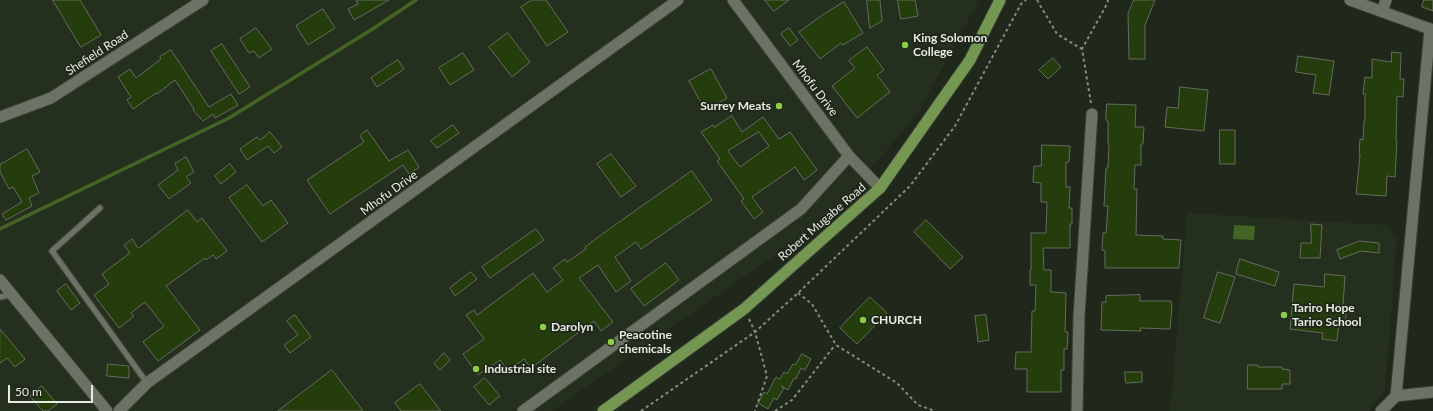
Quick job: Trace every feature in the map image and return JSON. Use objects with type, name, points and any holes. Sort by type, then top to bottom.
[{"type":"main road","name":"Robert Mugabe Road","points":[[603,411],[744,309],[880,188],[970,60],[1000,0]]},
{"type":"street","name":"Shefield Road","points":[[0,117],[51,98],[203,0]]},
{"type":"street","name":"Mhofu Drive","points":[[119,411],[147,383],[678,0]]},
{"type":"street","name":"Mhofu Drive","points":[[733,0],[849,156],[880,188]]},
{"type":"street","points":[[1350,0],[1432,30],[1396,396]]},
{"type":"street","points":[[1382,11],[1386,0]]},
{"type":"street","points":[[1077,411],[1079,316],[1092,114]]},
{"type":"street","points":[[523,411],[801,209],[849,156]]},
{"type":"street","points":[[0,280],[107,411]]},
{"type":"street","points":[[1381,411],[1396,396],[1433,392]]},
{"type":"lane","points":[[100,208],[52,251],[147,383]]},
{"type":"lane","points":[[0,297],[12,294]]},
{"type":"path","points":[[1037,0],[1056,34],[1082,49]]},
{"type":"path","points":[[1092,114],[1082,49],[1108,0]]},
{"type":"path","points":[[798,293],[812,304],[836,345],[897,383],[918,405],[935,411]]},
{"type":"path","points":[[744,309],[755,332],[767,376],[755,411]]},
{"type":"path","points":[[775,411],[792,400],[836,345]]},
{"type":"shaded area","points":[[0,0],[979,0],[917,115],[827,219],[552,411],[0,411]]},
{"type":"shaded area","name":"Tariro Hope Tariro School","points":[[1187,213],[1387,225],[1397,239],[1385,390],[1369,411],[1170,411]]},
{"type":"shaded area","points":[[1234,225],[1255,226],[1254,240],[1233,239]]},
{"type":"building","points":[[53,0],[80,0],[101,35],[81,47]]},
{"type":"building","points":[[356,0],[389,0],[354,20],[348,9],[358,4]]},
{"type":"building","points":[[532,0],[546,0],[568,32],[547,46],[521,7]]},
{"type":"building","points":[[765,0],[789,0],[774,11]]},
{"type":"building","points":[[867,0],[880,0],[882,21],[870,28]]},
{"type":"building","points":[[898,0],[915,0],[918,16],[901,19]]},
{"type":"building","points":[[1134,0],[1155,0],[1145,25],[1145,59],[1129,59],[1128,14]]},
{"type":"building","points":[[1424,0],[1433,0],[1433,11],[1422,7]]},
{"type":"building","points":[[844,2],[863,33],[843,45],[841,43],[820,59],[799,32]]},
{"type":"building","points":[[323,9],[335,28],[308,45],[296,26]]},
{"type":"building","points":[[256,28],[272,49],[259,58],[254,51],[249,53],[240,39]]},
{"type":"building","points":[[789,28],[798,40],[790,46],[781,34]]},
{"type":"building","points":[[508,33],[530,62],[512,77],[489,47]]},
{"type":"building","points":[[222,44],[250,87],[239,94],[211,51]]},
{"type":"building","points":[[867,47],[884,70],[877,75],[890,92],[857,118],[832,86],[855,68],[849,61]]},
{"type":"building","points":[[171,50],[209,107],[231,94],[238,105],[215,118],[213,114],[203,121],[193,110],[194,109],[175,80],[157,94],[156,93],[133,109],[127,100],[131,97],[118,77],[130,69],[136,78],[161,59],[160,57]]},
{"type":"building","points":[[1392,52],[1401,53],[1400,79],[1404,79],[1403,97],[1397,96],[1395,177],[1387,176],[1386,196],[1356,194],[1360,139],[1363,140],[1365,121],[1365,94],[1363,94],[1365,77],[1372,78],[1372,59],[1391,62]]},
{"type":"building","points":[[463,53],[474,70],[450,85],[439,68]]},
{"type":"building","points":[[1298,56],[1334,61],[1329,95],[1313,93],[1316,75],[1296,72]]},
{"type":"building","points":[[1053,58],[1061,67],[1048,79],[1039,70]]},
{"type":"building","points":[[398,60],[404,69],[377,87],[371,78]]},
{"type":"building","points":[[711,69],[727,98],[705,110],[689,81]]},
{"type":"building","points":[[1180,87],[1208,90],[1204,131],[1165,127],[1167,107],[1178,108]]},
{"type":"building","points":[[1107,104],[1136,105],[1135,127],[1144,127],[1143,144],[1141,144],[1141,165],[1135,165],[1134,189],[1137,189],[1136,235],[1163,236],[1163,239],[1181,240],[1179,268],[1105,268],[1105,251],[1102,250],[1103,233],[1106,233],[1108,206],[1104,206],[1109,144],[1108,121],[1106,120]]},
{"type":"building","points":[[732,116],[742,132],[763,117],[779,139],[790,132],[817,170],[804,180],[795,167],[752,197],[763,212],[754,219],[741,201],[744,199],[717,161],[720,159],[701,132],[713,125],[714,127]],"holes":[[[759,132],[769,146],[740,167],[728,151]]]},
{"type":"building","points":[[453,125],[459,133],[437,148],[431,141]]},
{"type":"building","points":[[367,130],[389,161],[408,150],[419,167],[409,174],[403,165],[330,214],[307,180],[364,142],[360,136]]},
{"type":"building","points":[[1220,130],[1235,130],[1235,164],[1220,164]]},
{"type":"building","points":[[270,132],[282,147],[274,153],[268,146],[247,160],[240,149],[257,137],[260,140]]},
{"type":"building","points":[[1042,145],[1070,146],[1069,162],[1066,162],[1066,187],[1070,187],[1069,208],[1072,208],[1070,248],[1043,248],[1044,270],[1051,270],[1051,292],[1066,293],[1065,332],[1068,332],[1067,349],[1064,349],[1064,370],[1061,370],[1061,392],[1027,392],[1027,369],[1015,369],[1016,352],[1031,352],[1032,311],[1035,311],[1036,285],[1030,285],[1031,233],[1046,233],[1047,202],[1041,202],[1041,183],[1033,182],[1034,166],[1041,166]]},
{"type":"building","points":[[27,149],[40,172],[32,176],[39,193],[29,198],[32,206],[6,220],[2,214],[22,202],[13,187],[9,189],[0,172],[0,165]]},
{"type":"building","points":[[611,154],[636,186],[621,197],[597,164]]},
{"type":"building","points":[[186,157],[194,172],[186,177],[191,183],[169,199],[158,185],[178,170],[175,164]]},
{"type":"building","points":[[230,164],[236,172],[221,184],[215,176]]},
{"type":"building","points":[[692,171],[712,200],[641,249],[636,242],[615,257],[631,281],[616,292],[598,265],[579,278],[613,322],[601,331],[594,321],[531,368],[524,359],[508,370],[500,360],[478,375],[463,354],[484,339],[466,315],[474,310],[477,315],[533,273],[547,292],[563,280],[553,268],[565,259],[567,262],[586,249],[585,247],[601,235]]},
{"type":"building","points":[[247,185],[263,206],[271,200],[288,223],[262,242],[229,198]]},
{"type":"building","points":[[188,210],[197,222],[202,218],[227,251],[216,259],[213,255],[206,260],[205,258],[166,286],[200,330],[158,361],[143,342],[164,326],[145,302],[131,313],[134,316],[119,328],[94,295],[109,284],[102,274],[130,253],[124,245],[132,239],[138,248]]},
{"type":"building","points":[[926,220],[963,257],[950,269],[914,232]]},
{"type":"building","points":[[1311,224],[1322,225],[1320,258],[1300,258],[1301,243],[1311,243]]},
{"type":"building","points":[[536,229],[544,240],[490,278],[482,267]]},
{"type":"building","points":[[1360,241],[1379,243],[1379,253],[1361,251],[1340,259],[1337,250]]},
{"type":"building","points":[[1240,259],[1279,272],[1275,286],[1236,274]]},
{"type":"building","points":[[666,263],[679,280],[644,306],[631,289]]},
{"type":"building","points":[[471,272],[477,279],[455,296],[450,288]]},
{"type":"building","points":[[1218,272],[1235,277],[1220,323],[1204,318]]},
{"type":"building","points":[[1325,274],[1345,276],[1343,305],[1347,306],[1345,323],[1339,322],[1337,341],[1322,339],[1323,333],[1290,329],[1294,284],[1324,287]]},
{"type":"building","points":[[66,284],[80,303],[71,310],[57,291]]},
{"type":"building","points":[[1140,295],[1140,301],[1171,301],[1172,307],[1170,329],[1140,328],[1141,331],[1101,330],[1102,302],[1106,302],[1106,296]]},
{"type":"building","name":"CHURCH","points":[[870,297],[887,313],[857,344],[840,328]]},
{"type":"building","points":[[295,315],[311,337],[290,353],[284,345],[298,335],[287,321]]},
{"type":"building","points":[[986,315],[989,340],[978,342],[975,316]]},
{"type":"building","points":[[0,329],[25,359],[15,367],[7,358],[0,363]]},
{"type":"building","points":[[444,353],[450,360],[440,370],[434,364]]},
{"type":"building","points":[[802,354],[811,359],[805,370],[801,368],[796,379],[794,378],[788,390],[781,386],[784,388],[777,400],[774,398],[768,409],[758,403],[764,392],[767,394],[776,377],[780,379],[784,372],[787,374]]},
{"type":"building","points":[[108,364],[129,366],[129,378],[107,376]]},
{"type":"building","points":[[1248,365],[1258,365],[1258,367],[1282,367],[1282,369],[1290,370],[1290,384],[1282,384],[1282,389],[1248,389]]},
{"type":"building","points":[[332,370],[363,411],[278,411]]},
{"type":"building","points":[[1125,372],[1142,372],[1142,382],[1126,383]]},
{"type":"building","points":[[485,378],[500,396],[489,405],[474,387]]},
{"type":"building","points":[[420,384],[441,411],[401,411],[395,403]]},
{"type":"building","points":[[42,386],[57,404],[48,411],[43,411],[30,396]]},
{"type":"waterway","points":[[0,229],[229,118],[371,30],[416,0]]},
{"type":"place","name":"King Solomon College","points":[[905,45]]},
{"type":"place","name":"Surrey Meats","points":[[779,106]]},
{"type":"place","name":"Tariro Hope Tariro School","points":[[1284,315]]},
{"type":"place","name":"CHURCH","points":[[863,320]]},
{"type":"place","name":"Darolyn","points":[[543,327]]},
{"type":"place","name":"Peacotine chemicals","points":[[611,342]]},
{"type":"place","name":"Industrial site","points":[[476,369]]}]
